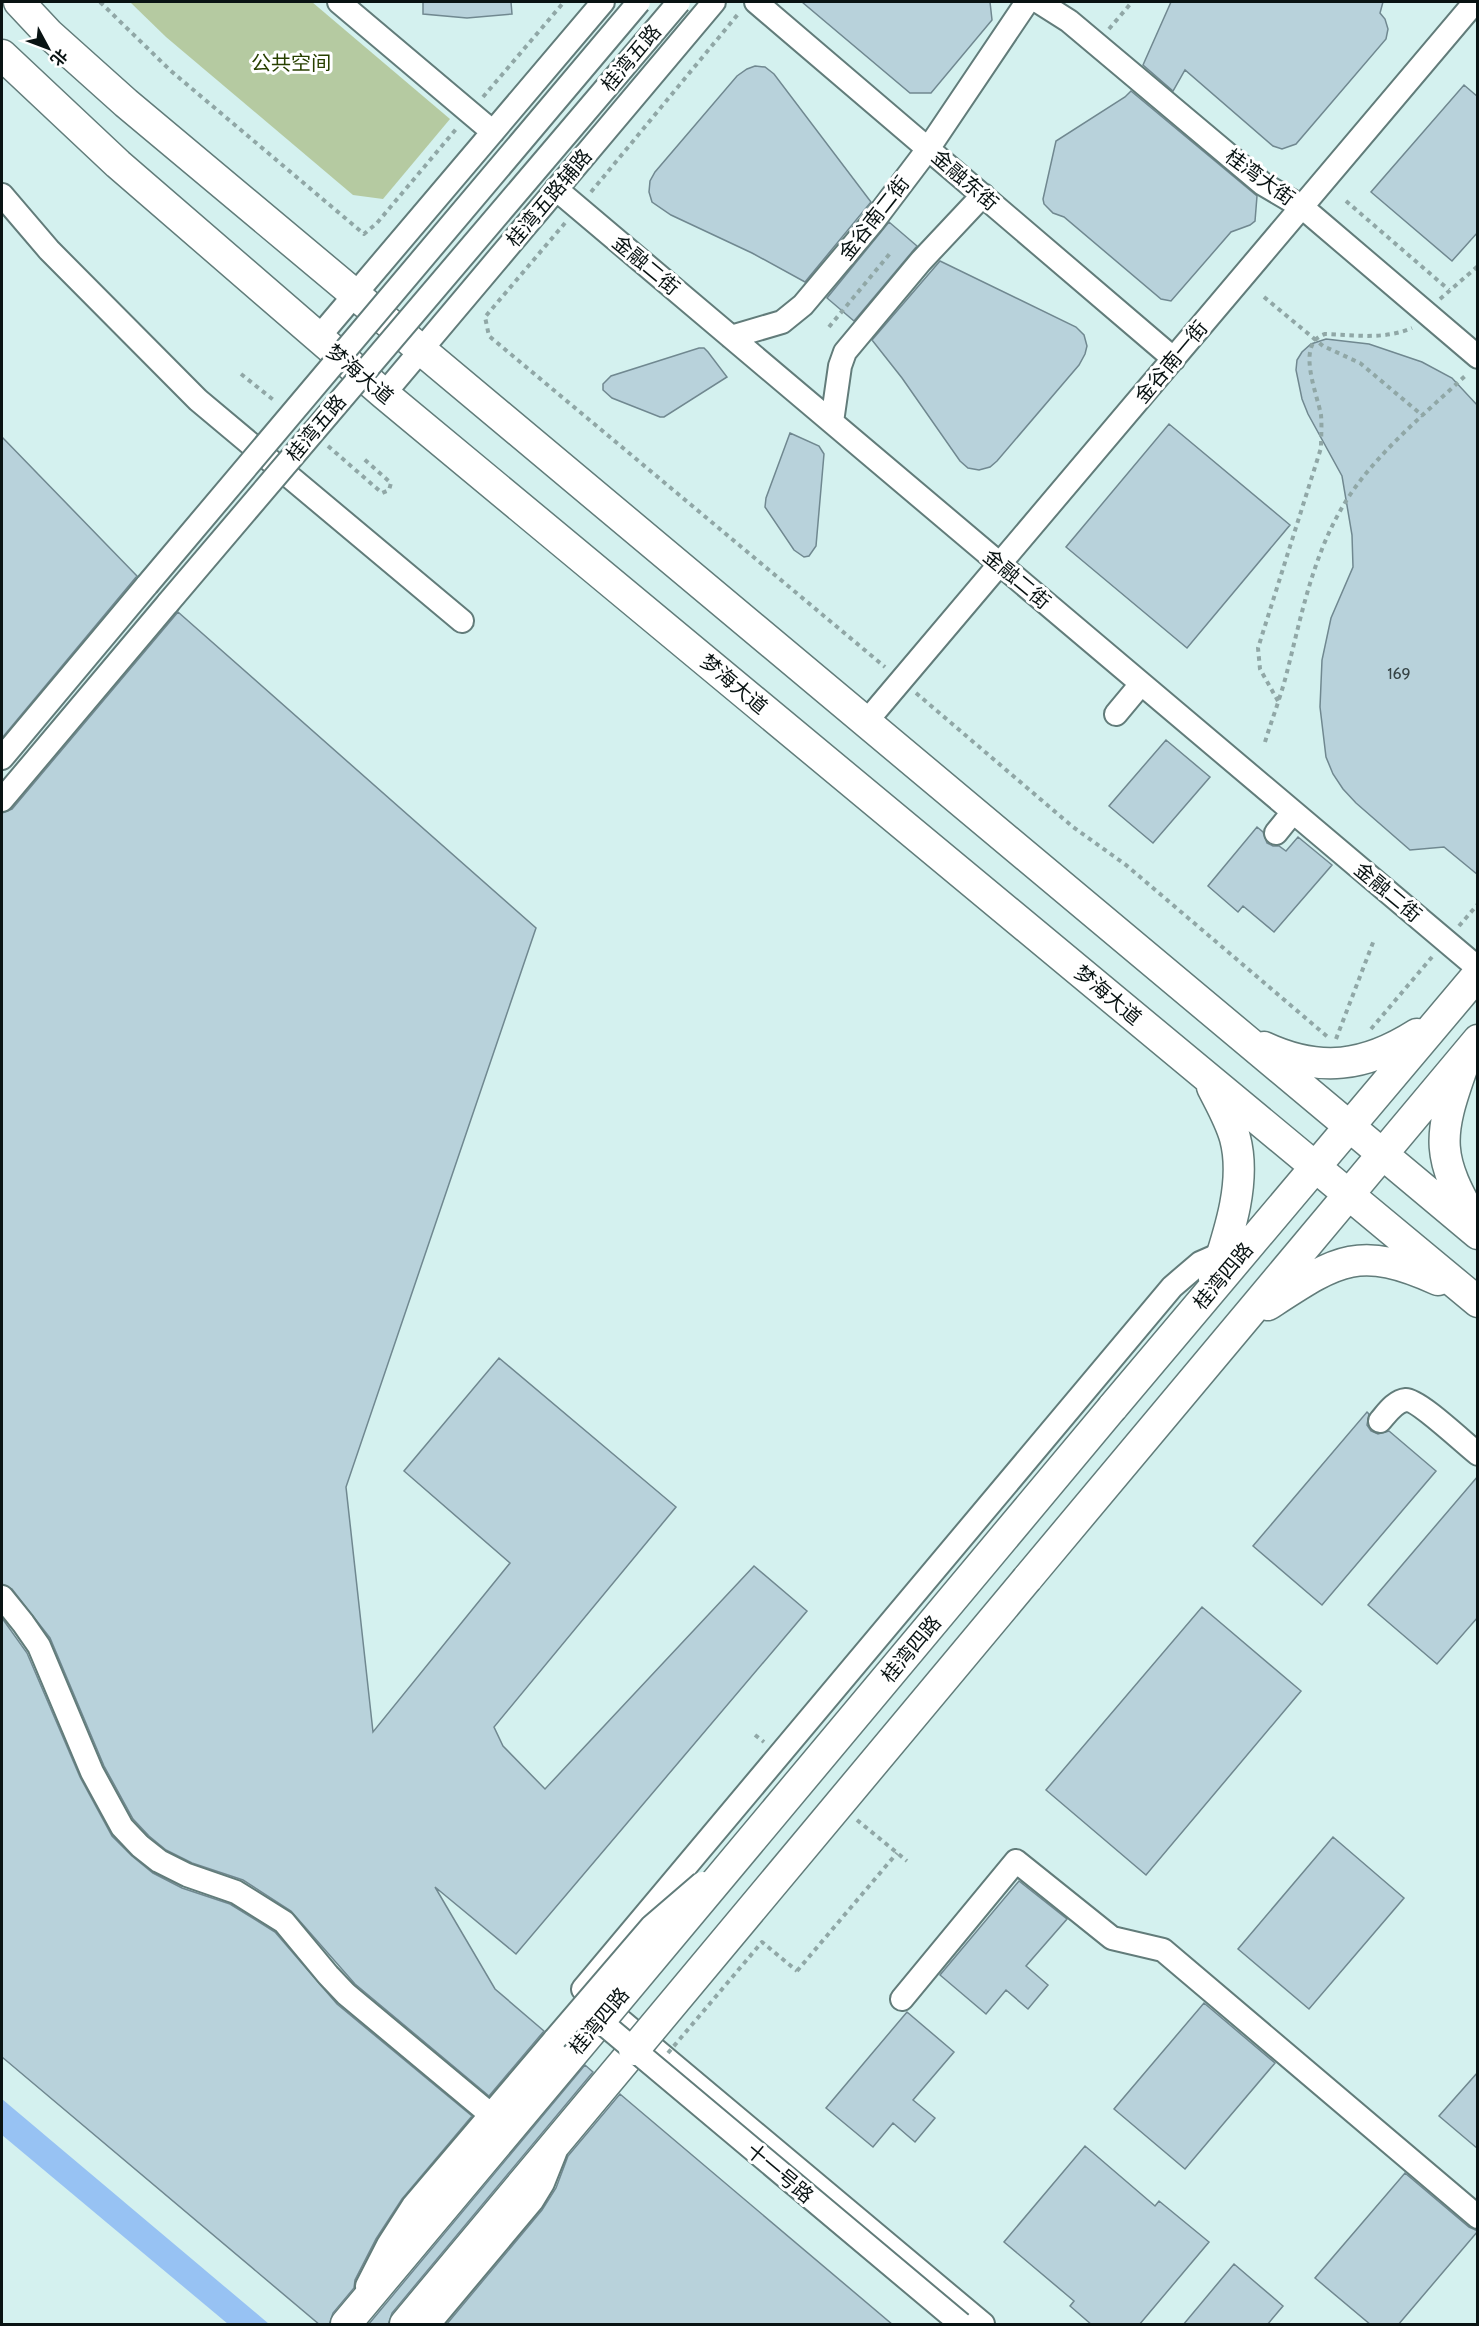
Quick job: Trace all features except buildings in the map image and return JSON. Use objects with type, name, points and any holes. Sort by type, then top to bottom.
[{"type":"main road","points":[[19,2],[49,34],[126,103],[354,296],[1478,1234]]},
{"type":"main road","name":"梦海大道","points":[[2,55],[118,164],[384,394],[1473,1298]]},
{"type":"main road","name":"桂湾四路","points":[[348,2323],[563,2047],[747,1845],[1314,1166],[1478,974]]},
{"type":"main road","points":[[1242,1037],[1271,1051],[1297,1059],[1322,1064],[1348,1063],[1374,1057],[1397,1047],[1437,1022]]},
{"type":"main road","points":[[405,2325],[606,2083],[645,2059],[1145,1438],[1473,1045]]},
{"type":"main road","points":[[1473,1045],[1446,1118],[1444,1148],[1449,1173],[1456,1191],[1478,1227]]},
{"type":"main road","points":[[1208,1078],[1228,1120],[1238,1156],[1236,1196],[1210,1291]]},
{"type":"main road","points":[[1240,1324],[1309,1278],[1356,1259],[1384,1260],[1412,1269],[1473,1298]]},
{"type":"street","points":[[339,2],[493,132]]},
{"type":"street","points":[[318,338],[603,2]]},
{"type":"street","name":"桂湾五路","points":[[2,758],[639,2]]},
{"type":"street","name":"桂湾五路","points":[[2,800],[679,2]]},
{"type":"street","name":"桂湾五路辅路","points":[[384,394],[714,2]]},
{"type":"street","name":"金谷南二街","points":[[731,337],[782,322],[797,312],[872,224],[928,149],[1027,2]]},
{"type":"street","name":"桂湾大街","points":[[1039,2],[1069,21],[1263,184],[1302,207],[1448,332],[1474,364]]},
{"type":"street","name":"金谷南一街","points":[[866,722],[1475,2]]},
{"type":"street","name":"金融东街","points":[[749,6],[928,149],[1174,359]]},
{"type":"street","name":"金融二街","points":[[556,189],[1478,968]]},
{"type":"street","points":[[2,195],[49,250],[198,400],[462,621]]},
{"type":"street","points":[[832,422],[840,366],[845,352],[921,261],[983,195]]},
{"type":"street","points":[[1116,714],[1141,684]]},
{"type":"street","points":[[1276,833],[1293,812]]},
{"type":"street","points":[[983,2325],[582,1989],[1156,1305],[1200,1263],[1251,1242]]},
{"type":"street","points":[[1380,1421],[1400,1402],[1412,1401],[1478,1454]]},
{"type":"street","points":[[2,1597],[39,1646],[92,1772],[122,1827],[140,1846],[159,1861],[187,1875],[236,1892],[284,1922],[346,1994],[490,2115]]},
{"type":"street","points":[[902,1999],[1016,1861],[1112,1938],[1163,1950],[1478,2217]]},
{"type":"street","name":"十一号路","points":[[591,2014],[961,2325]]},
{"type":"street","points":[[348,2323],[388,2245],[408,2213],[490,2115],[563,2047]]},
{"type":"street","points":[[429,2325],[532,2201],[543,2183],[561,2138]]},
{"type":"path","points":[[100,2],[171,71],[364,234],[377,223],[564,2]]},
{"type":"path","points":[[1096,44],[1131,2]]},
{"type":"path","points":[[749,6],[485,317],[489,336],[1073,827],[1126,865],[1332,1041],[1345,1039]]},
{"type":"path","points":[[1346,201],[1449,290]]},
{"type":"path","points":[[829,327],[892,250]]},
{"type":"path","points":[[1278,701],[1260,669],[1258,648],[1321,448],[1321,416],[1309,360],[1315,339],[1325,334],[1396,335],[1414,327],[1449,290],[1478,266]]},
{"type":"path","points":[[1264,297],[1323,346],[1360,363],[1423,416]]},
{"type":"path","points":[[1265,742],[1286,674],[1300,613],[1321,550],[1335,520],[1373,466],[1474,364]]},
{"type":"path","points":[[1364,1037],[1478,904]]},
{"type":"path","points":[[1336,1040],[1374,940]]},
{"type":"path","points":[[645,2059],[762,1941],[797,1971],[897,1853]]},
{"type":"green space","name":"公共空间","points":[[130,2],[312,2],[450,119],[383,199],[353,195],[166,37]]},
{"type":"water","points":[[2,2099],[269,2324],[228,2324],[2,2135]]}]
